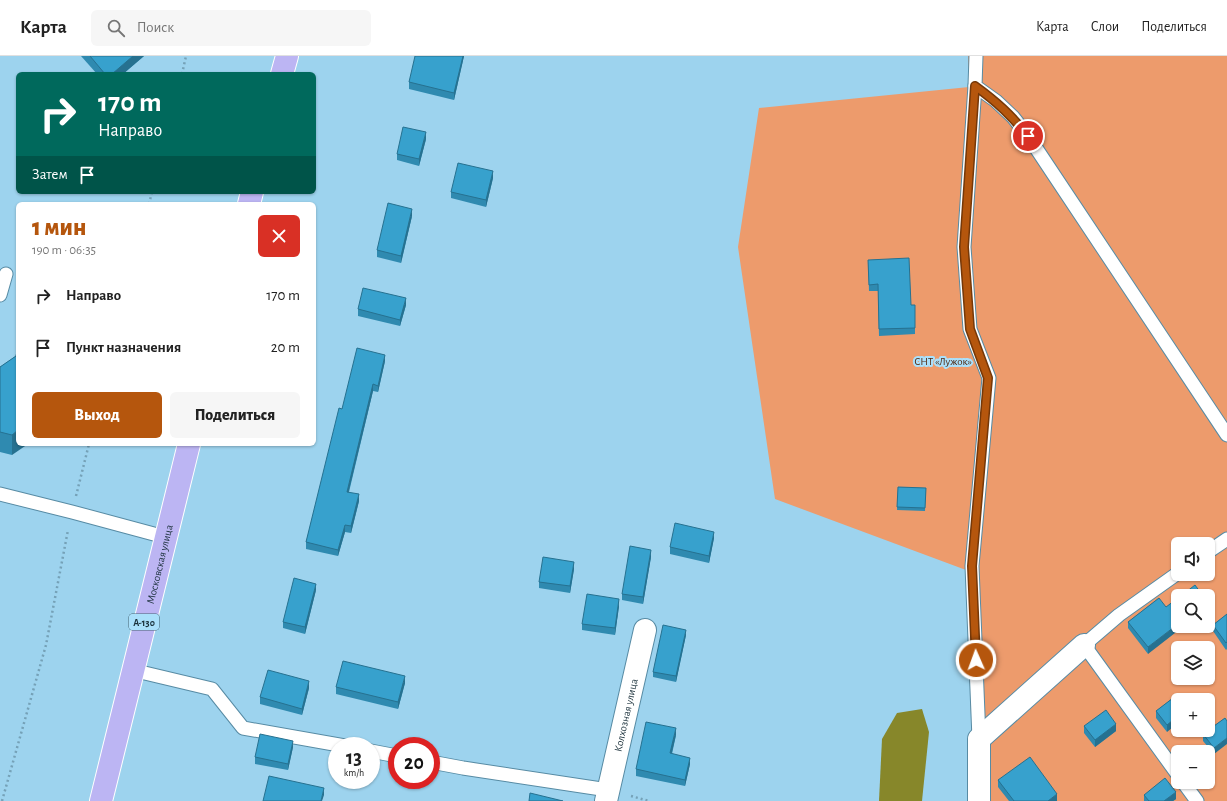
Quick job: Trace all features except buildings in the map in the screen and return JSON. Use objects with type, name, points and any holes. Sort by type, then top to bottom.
[{"type":"highway","points":[[283,72],[287,56]]},
{"type":"highway","name":"Московская улица","points":[[101,801],[188,446]]},
{"type":"street","name":"Колхозная улица","points":[[607,796],[645,630]]},
{"type":"street","points":[[979,801],[979,739],[1084,645]]},
{"type":"lane","points":[[976,56],[964,247],[970,329],[988,378],[972,566],[979,739]]},
{"type":"lane","points":[[975,86],[996,101],[1013,117],[1028,136],[1227,435]]},
{"type":"lane","points":[[0,295],[6,274]]},
{"type":"lane","points":[[0,494],[165,537]]},
{"type":"lane","points":[[1215,547],[1227,539]]},
{"type":"lane","points":[[1171,578],[1119,615],[1084,645],[1171,765]]},
{"type":"lane","points":[[132,670],[212,689],[243,728],[328,743]]},
{"type":"lane","points":[[440,764],[607,796]]},
{"type":"lane","points":[[1188,789],[1197,801]]},
{"type":"path","points":[[182,72],[186,56]]},
{"type":"path","points":[[2,801],[46,645],[72,512],[88,446]]},
{"type":"green space","name":"СНТ «Лужок»","points":[[968,56],[1227,56],[1227,801],[974,801],[966,570],[775,499],[738,247],[759,108],[969,87]]},
{"type":"shaded area","points":[[922,709],[929,732],[922,801],[879,801],[882,739],[897,713]]},
{"type":"route","points":[[976,660],[972,566],[988,378],[970,329],[964,247],[975,86],[996,101],[1013,117],[1028,136]]}]
